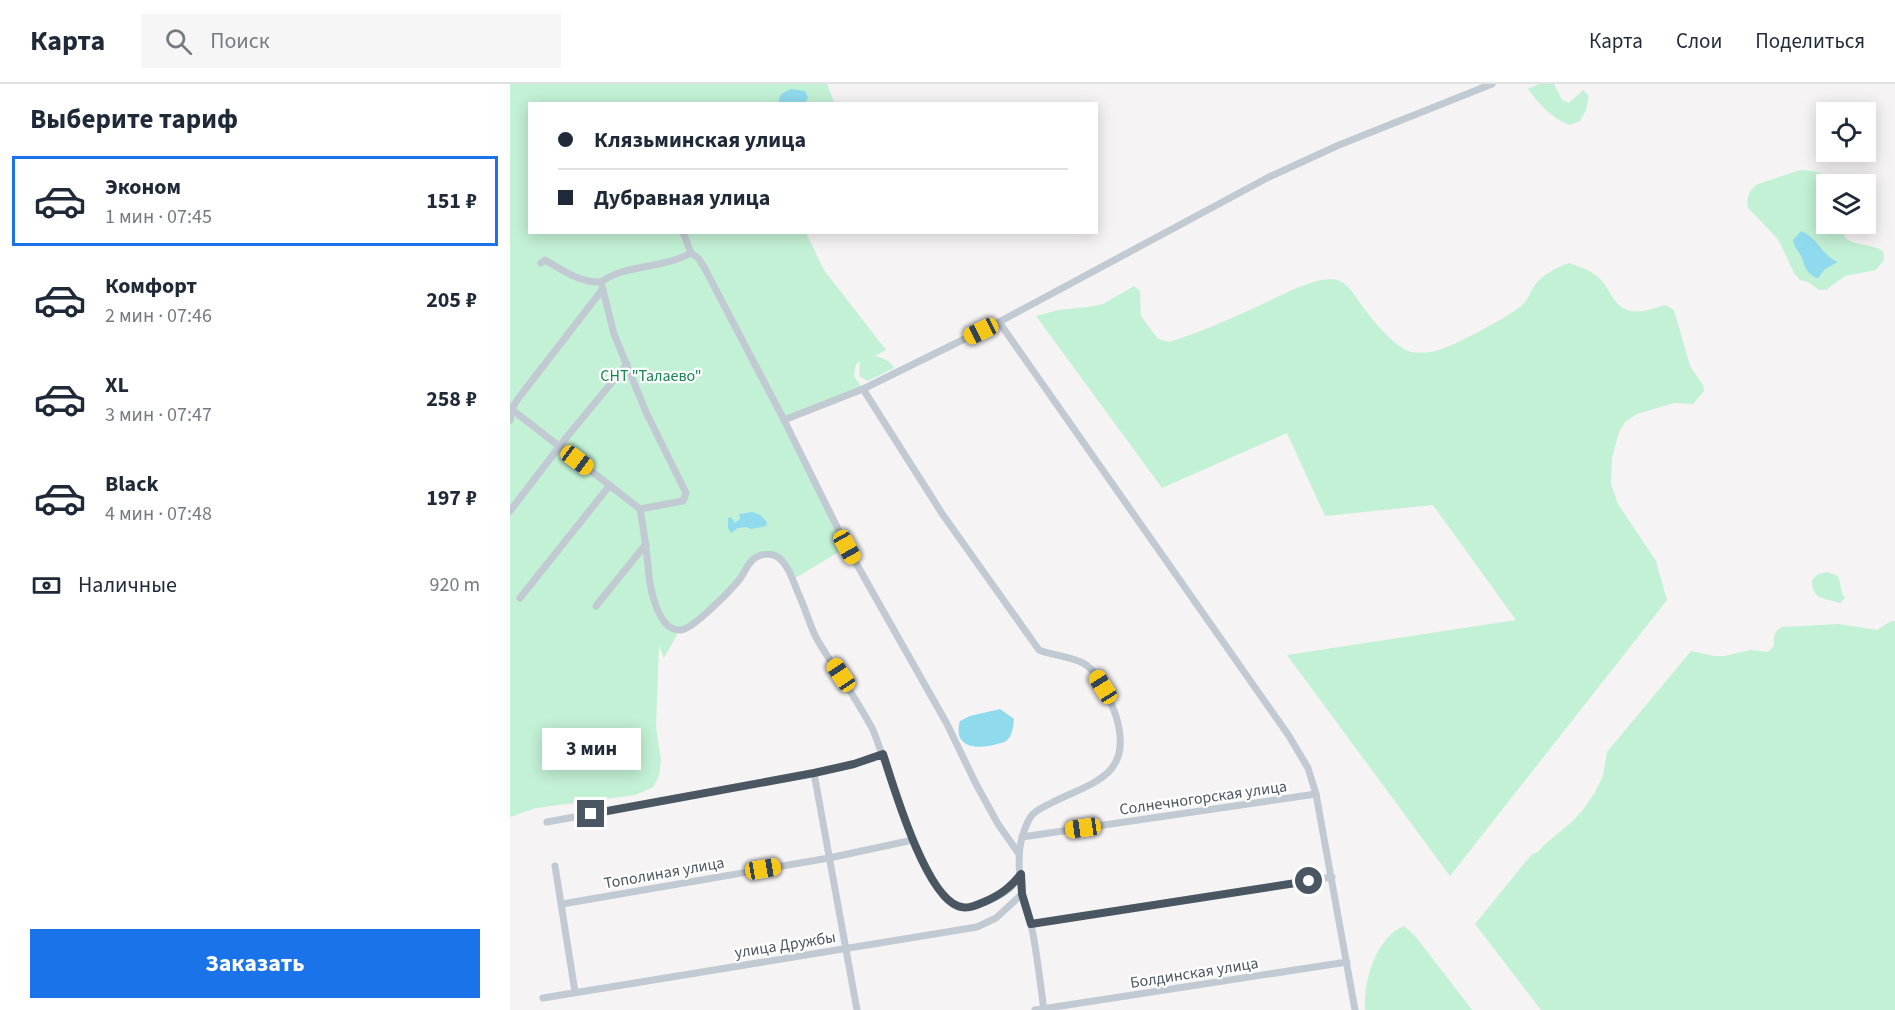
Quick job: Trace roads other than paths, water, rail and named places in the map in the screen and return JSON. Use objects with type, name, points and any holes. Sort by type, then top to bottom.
[{"type":"street","points":[[784,420],[863,389],[999,322],[1269,177],[1339,145],[1492,84]]},
{"type":"street","points":[[684,234],[691,253],[704,267],[784,420],[847,547],[946,724],[993,814],[1019,854]]},
{"type":"street","points":[[510,420],[511,408],[612,275],[660,265],[691,253]]},
{"type":"street","points":[[541,263],[545,260],[576,277],[602,286],[614,334],[646,412],[686,493],[683,501],[640,509]]},
{"type":"street","points":[[999,322],[1308,768],[1316,794],[1355,1010]]},
{"type":"street","points":[[510,511],[627,364]]},
{"type":"street","points":[[863,389],[943,515],[1039,650],[1086,664],[1103,687],[1116,716],[1120,745],[1117,760],[1108,774],[1096,783],[1055,801],[1033,814],[1022,837],[1019,854],[1022,894],[1031,924],[1044,1009]]},
{"type":"street","points":[[511,408],[640,509],[653,602],[669,627],[685,630],[699,620],[736,584],[752,559],[758,555],[776,556],[785,566],[818,640],[863,710],[883,754],[923,864],[947,898],[959,907],[968,908],[1010,888],[1021,874]]},
{"type":"street","points":[[520,598],[610,485]]},
{"type":"street","points":[[596,606],[646,544]]},
{"type":"street","points":[[547,822],[814,773],[854,764],[883,754]]},
{"type":"street","points":[[814,773],[857,1010]]},
{"type":"street","name":"Солнечногорская улица","points":[[1022,837],[1316,794]]},
{"type":"street","name":"Тополиная улица","points":[[562,904],[830,858],[913,840]]},
{"type":"street","points":[[555,866],[575,992]]},
{"type":"street","points":[[1031,924],[1332,877]]},
{"type":"street","name":"улица Дружбы","points":[[543,998],[977,927],[996,918],[1022,894]]},
{"type":"street","name":"Болдинская улица","points":[[1035,1010],[1347,962]]},
{"type":"water","points":[[791,89],[805,91],[808,98],[806,102],[779,102],[783,93]]},
{"type":"water","points":[[1801,231],[1812,238],[1828,256],[1838,262],[1825,269],[1818,278],[1806,269],[1794,244],[1793,240]]},
{"type":"water","points":[[753,512],[767,522],[766,526],[751,529],[738,528],[731,533],[728,528],[728,518],[731,517],[735,523],[740,519],[739,514]]},
{"type":"water","points":[[1000,709],[1014,719],[1008,739],[982,747],[963,742],[959,730],[960,721],[970,716]]},
{"type":"park label","name":"СНТ \"Талаево\"","points":[[651,375]]}]
